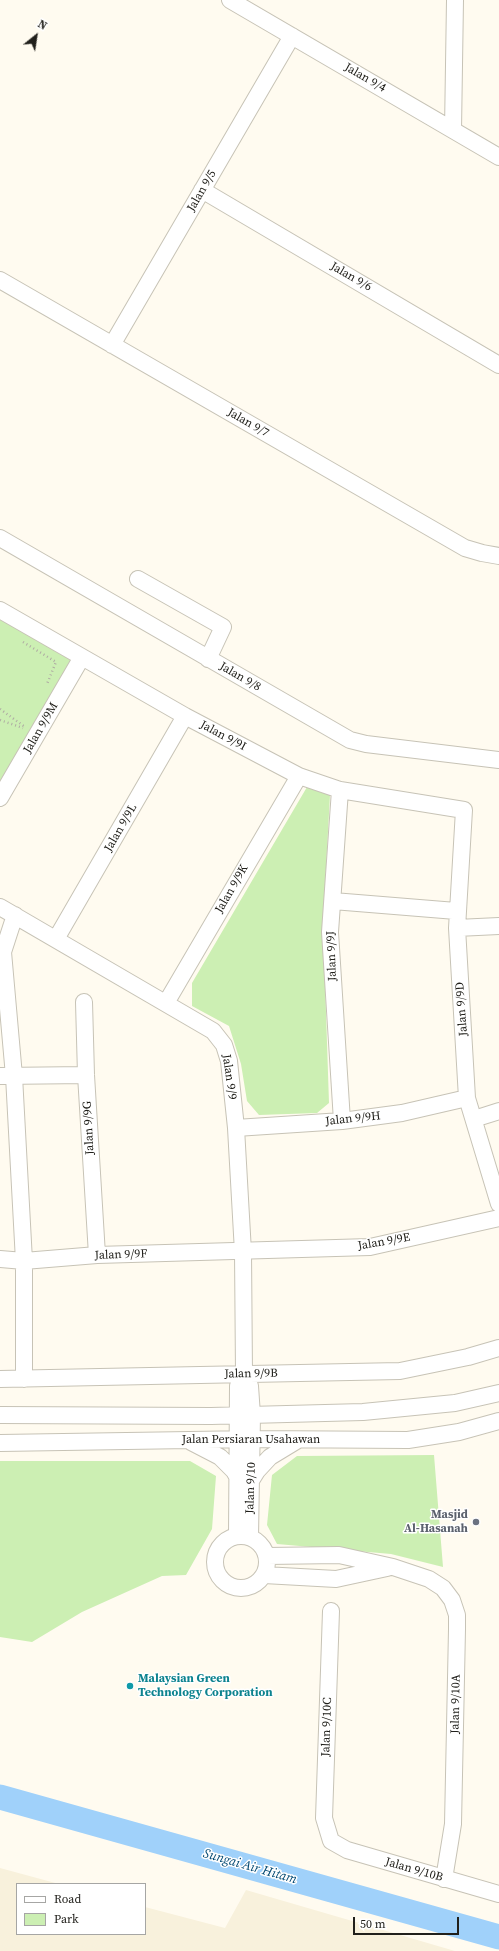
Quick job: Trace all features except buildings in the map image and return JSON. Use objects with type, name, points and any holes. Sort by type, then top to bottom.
[{"type":"street","name":"Jalan 9/4","points":[[230,0],[499,157]]},
{"type":"street","points":[[453,130],[455,0]]},
{"type":"street","name":"Jalan 9/5","points":[[112,345],[292,36]]},
{"type":"street","name":"Jalan 9/6","points":[[202,190],[499,365]]},
{"type":"street","name":"Jalan 9/7","points":[[0,280],[465,548],[482,554],[499,556]]},
{"type":"street","name":"Jalan 9/8","points":[[0,538],[350,740],[366,744],[499,760]]},
{"type":"street","points":[[138,579],[223,627],[208,659]]},
{"type":"street","name":"Jalan 9/9I","points":[[0,610],[186,716],[299,776],[340,790],[464,810]]},
{"type":"street","name":"Jalan 9/9M","points":[[0,798],[82,657]]},
{"type":"street","name":"Jalan 9/9L","points":[[56,939],[186,716]]},
{"type":"street","name":"Jalan 9/9K","points":[[166,1003],[299,776]]},
{"type":"street","name":"Jalan 9/9J","points":[[340,790],[330,932],[342,1121]]},
{"type":"street","name":"Jalan 9/9D","points":[[464,810],[456,928],[467,1098],[499,1204]]},
{"type":"street","points":[[333,901],[456,911]]},
{"type":"street","name":"Jalan 9/9","points":[[0,907],[214,1031],[224,1045],[229,1061],[236,1128],[243,1252],[245,1415]]},
{"type":"street","points":[[14,915],[3,952],[7,1076],[24,1261],[24,1379]]},
{"type":"street","points":[[456,928],[499,926]]},
{"type":"street","name":"Jalan 9/9G","points":[[84,1002],[86,1074],[97,1255]]},
{"type":"street","points":[[7,1076],[86,1074]]},
{"type":"street","name":"Jalan 9/9H","points":[[236,1128],[342,1121],[402,1114],[467,1098]]},
{"type":"street","points":[[474,1119],[499,1111]]},
{"type":"street","name":"Jalan 9/9E","points":[[243,1252],[370,1247],[499,1218]]},
{"type":"street","name":"Jalan 9/9F","points":[[0,1259],[24,1261],[97,1255],[243,1252]]},
{"type":"street","name":"Jalan 9/9B","points":[[0,1379],[222,1374],[244,1382],[270,1373],[400,1371],[468,1357],[499,1348]]},
{"type":"street","points":[[244,1382],[260,1410],[275,1414]]},
{"type":"street","points":[[211,1416],[232,1407],[236,1402],[244,1382]]},
{"type":"street","name":"Jalan Persiaran Usahawan","points":[[0,1415],[211,1416],[363,1412],[455,1402],[499,1393]]},
{"type":"street","name":"Jalan 9/10","points":[[243,1536],[246,1439],[245,1415]]},
{"type":"street","name":"Jalan Persiaran Usahawan","points":[[0,1443],[246,1439],[408,1440],[459,1432],[499,1421]]},
{"type":"street","points":[[186,1440],[220,1457],[234,1471],[245,1478],[256,1471],[270,1457],[300,1439]]},
{"type":"street","points":[[243,1536],[262,1545],[267,1556],[268,1566],[264,1575],[257,1583],[248,1587],[232,1587],[224,1582],[218,1575],[215,1568],[215,1558],[218,1548],[226,1540],[243,1536]]},
{"type":"street","name":"Jalan 9/10A","points":[[267,1556],[339,1555],[393,1567],[429,1579],[443,1588],[452,1600],[457,1615],[453,1824],[444,1879]]},
{"type":"street","points":[[264,1575],[336,1579],[393,1567]]},
{"type":"street","name":"Jalan 9/10C","points":[[331,1611],[324,1818],[331,1841]]},
{"type":"street","name":"Jalan 9/10B","points":[[331,1841],[347,1850],[499,1894]]},
{"type":"path","points":[[19,640],[56,662],[46,689]]},
{"type":"path","points":[[0,709],[29,731]]},
{"type":"shaded area","points":[[0,1868],[55,1883],[16,1883],[16,1935],[146,1935],[146,1907],[225,1928],[246,1890],[455,1951],[0,1951]]},
{"type":"green space","points":[[0,610],[82,657],[0,798]]},
{"type":"green space","points":[[307,787],[330,795],[323,922],[329,1103],[317,1113],[259,1115],[247,1101],[241,1064],[229,1026],[192,1006],[192,983]]},
{"type":"green space","points":[[434,1455],[443,1567],[391,1554],[277,1544],[267,1525],[272,1475],[297,1456]]},
{"type":"green space","points":[[0,1461],[190,1461],[216,1476],[212,1529],[186,1575],[162,1576],[82,1612],[32,1642],[0,1637]]},
{"type":"waterway","name":"Sungai Air Hitam","points":[[0,1797],[499,1937]]},
{"type":"place","name":"Masjid Al-Hasanah","points":[[476,1522]]},
{"type":"place","name":"Malaysian Green Technology Corporation","points":[[130,1686]]}]
